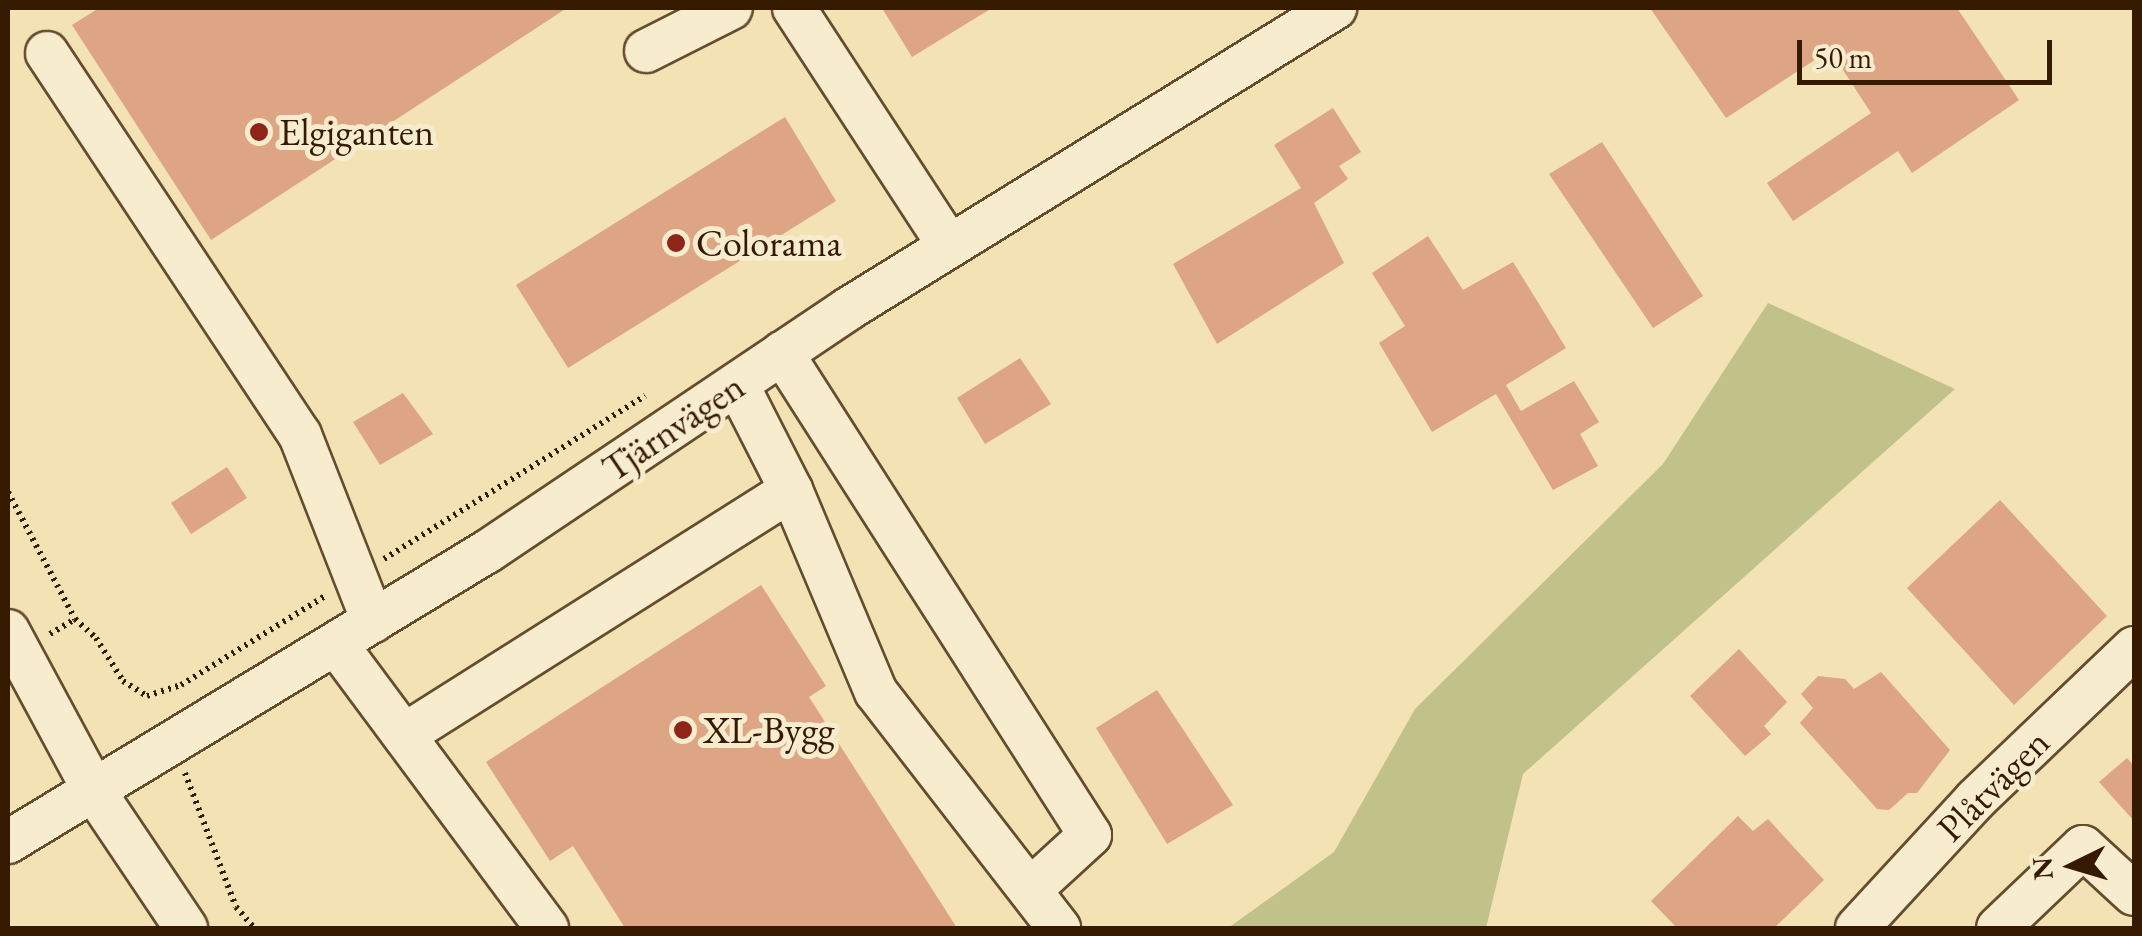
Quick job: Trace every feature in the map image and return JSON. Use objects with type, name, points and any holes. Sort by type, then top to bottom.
[{"type":"street","points":[[646,51],[731,8]]},
{"type":"street","points":[[794,8],[950,246]]},
{"type":"street","name":"Tjärnvägen","points":[[8,842],[373,621],[782,353],[1335,8]]},
{"type":"street","points":[[47,53],[300,436],[373,621]]},
{"type":"street","points":[[782,353],[1090,835],[1030,890]]},
{"type":"street","points":[[737,384],[790,490],[876,692],[1059,928]]},
{"type":"street","points":[[404,735],[790,490]]},
{"type":"street","points":[[8,630],[94,791],[186,928]]},
{"type":"street","points":[[336,644],[547,928]]},
{"type":"street","name":"Plåtvägen","points":[[1857,928],[1975,800],[2134,648]]},
{"type":"street","points":[[1998,928],[2083,848],[2134,894]]},
{"type":"path","points":[[147,696],[181,685],[650,392]]},
{"type":"path","points":[[8,492],[75,619],[96,638],[123,681],[147,696],[171,744],[236,907],[254,928]]},
{"type":"green space","points":[[1768,303],[1955,389],[1523,774],[1486,928],[1228,928],[1334,852],[1415,709],[1663,464]]},
{"type":"building","name":"Elgiganten","points":[[99,8],[567,8],[211,240],[72,25]]},
{"type":"building","points":[[882,8],[992,8],[912,57]]},
{"type":"building","points":[[1650,8],[1957,8],[2019,100],[1912,173],[1898,151],[1793,221],[1767,183],[1871,113],[1830,50],[1726,118]]},
{"type":"building","points":[[1333,108],[1361,152],[1339,166],[1348,179],[1314,203],[1344,263],[1217,344],[1173,264],[1301,188],[1274,145]]},
{"type":"building","name":"Colorama","points":[[785,117],[836,201],[568,368],[516,285]]},
{"type":"building","points":[[1602,142],[1703,296],[1653,328],[1549,174]]},
{"type":"building","points":[[1428,236],[1463,290],[1513,262],[1566,348],[1506,385],[1521,411],[1574,381],[1599,422],[1580,434],[1598,466],[1553,490],[1496,394],[1432,432],[1379,343],[1405,326],[1372,273]]},
{"type":"building","points":[[1020,358],[1051,404],[985,444],[957,398]]},
{"type":"building","points":[[403,393],[433,434],[380,465],[353,422]]},
{"type":"building","points":[[227,467],[247,498],[191,534],[171,503]]},
{"type":"building","points":[[2000,500],[2107,616],[2014,705],[1907,588]]},
{"type":"building","name":"XL-Bygg","points":[[761,585],[826,686],[809,697],[957,928],[625,928],[573,846],[550,861],[486,762]]},
{"type":"building","points":[[1739,649],[1787,702],[1764,726],[1771,734],[1745,756],[1690,696]]},
{"type":"building","points":[[1881,672],[1950,750],[1917,793],[1908,793],[1889,810],[1877,809],[1800,723],[1813,708],[1801,694],[1818,676],[1845,679],[1854,689]]},
{"type":"building","points":[[1157,690],[1233,805],[1167,844],[1096,728]]},
{"type":"building","points":[[2127,758],[2134,766],[2134,821],[2099,782]]},
{"type":"building","points":[[1738,816],[1753,831],[1768,819],[1824,880],[1774,928],[1677,928],[1651,901]]},
{"type":"place","name":"Elgiganten","points":[[259,132]]},
{"type":"place","name":"Colorama","points":[[676,243]]},
{"type":"place","name":"XL-Bygg","points":[[683,730]]}]
